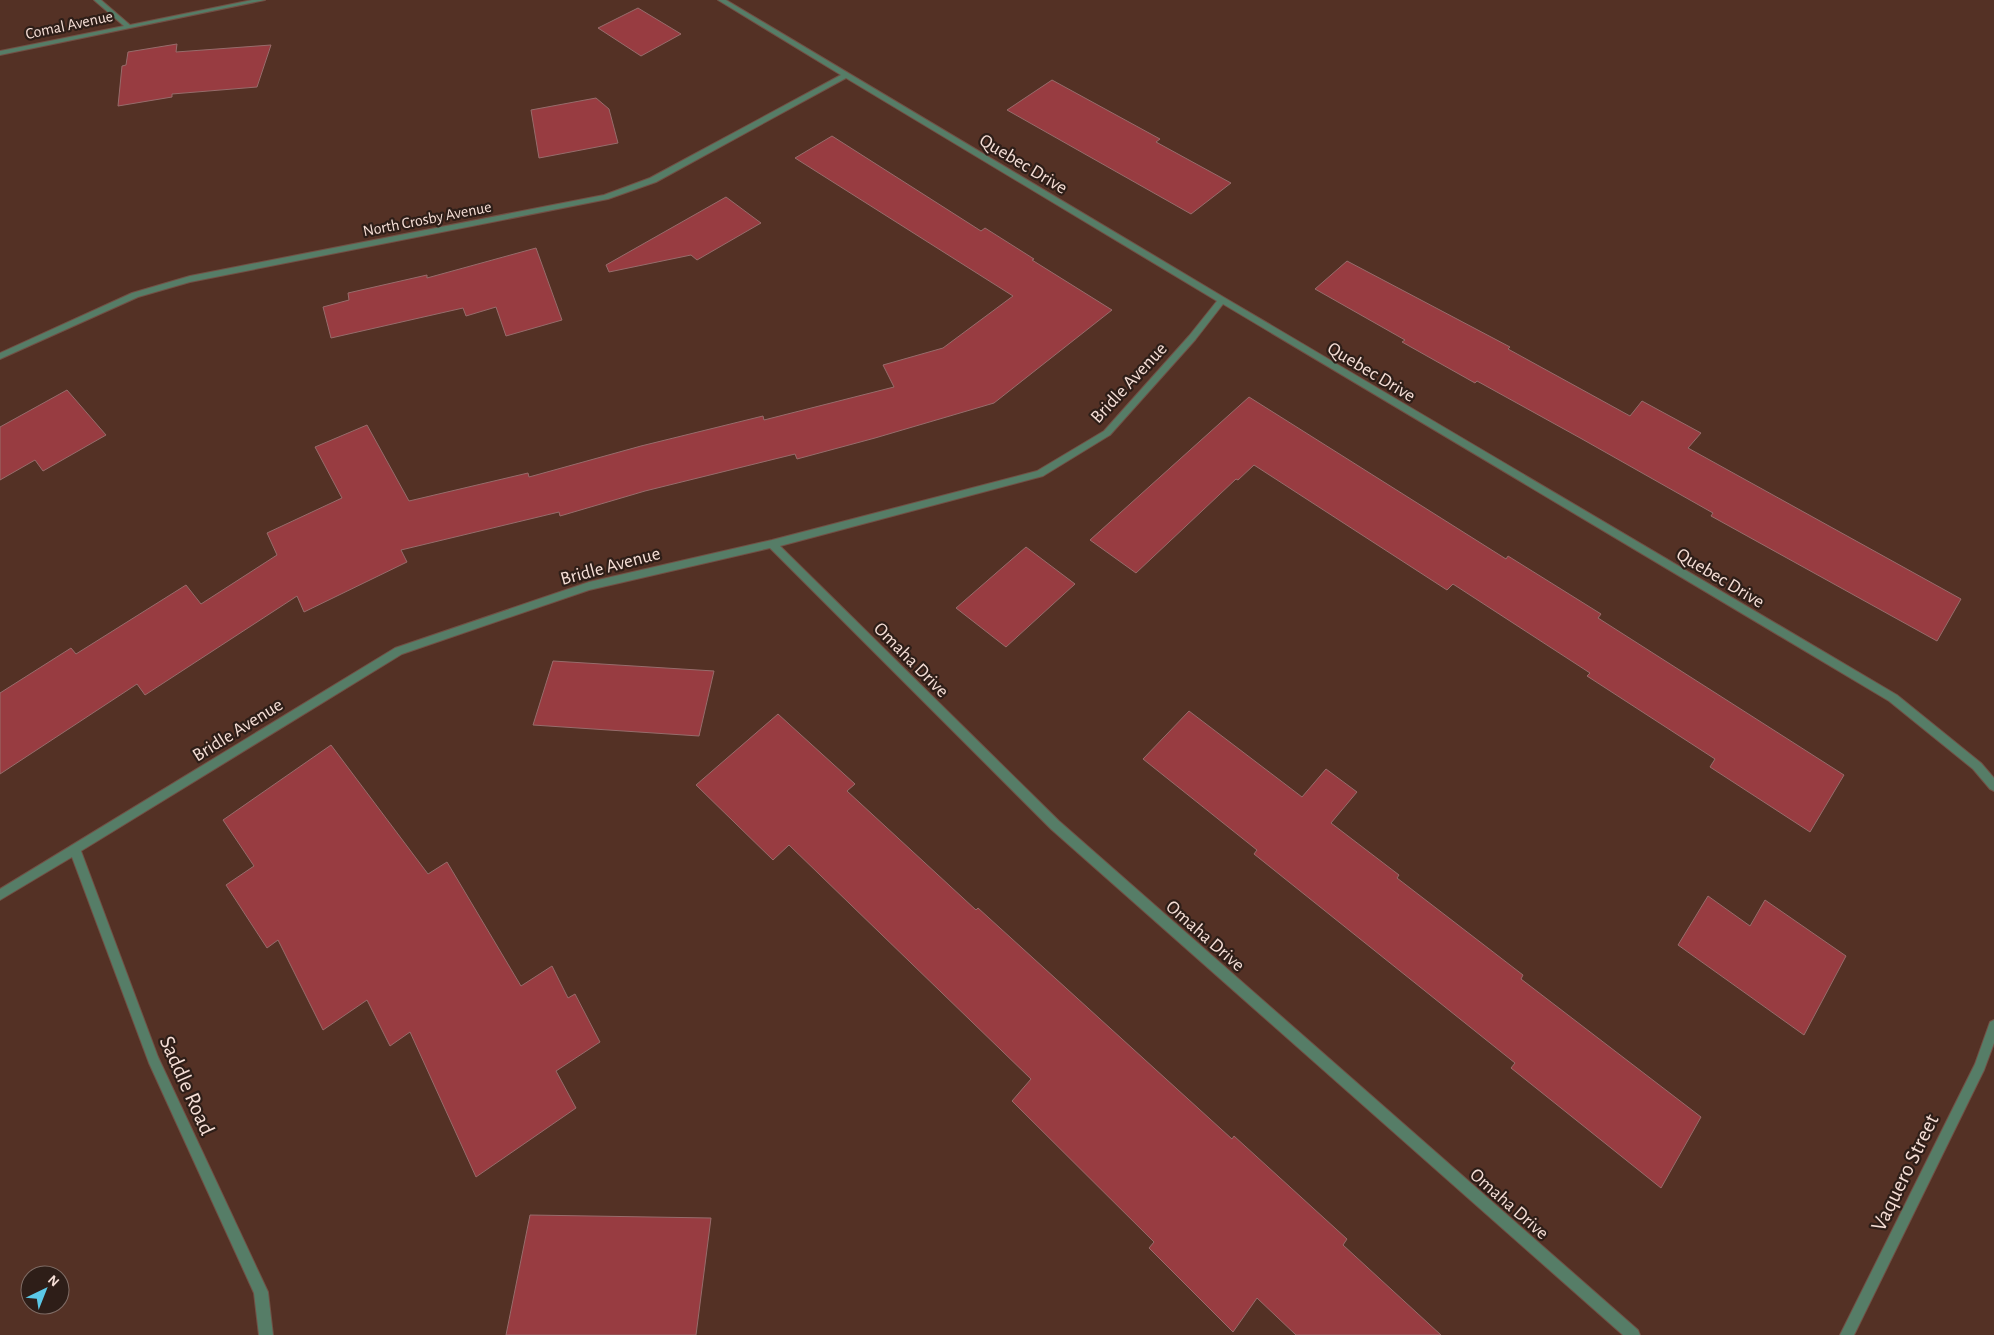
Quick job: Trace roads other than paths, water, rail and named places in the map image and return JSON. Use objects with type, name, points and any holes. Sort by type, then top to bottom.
[{"type":"street","points":[[97,0],[128,26]]},
{"type":"street","name":"Comal Avenue","points":[[0,53],[262,0]]},
{"type":"street","name":"Quebec Drive","points":[[721,0],[1893,698],[1977,766],[1994,786]]},
{"type":"street","name":"North Crosby Avenue","points":[[0,356],[135,295],[190,279],[606,197],[654,180],[846,75]]},
{"type":"street","name":"Bridle Avenue","points":[[0,895],[399,650],[589,586],[772,544],[1040,474],[1107,433],[1192,338],[1222,300]]},
{"type":"street","name":"Omaha Drive","points":[[772,544],[1054,825],[1632,1335]]},
{"type":"street","name":"Saddle Road","points":[[75,849],[153,1059],[260,1292],[266,1335]]},
{"type":"street","name":"Vaquero Street","points":[[1847,1335],[1980,1066],[1994,1026]]}]
